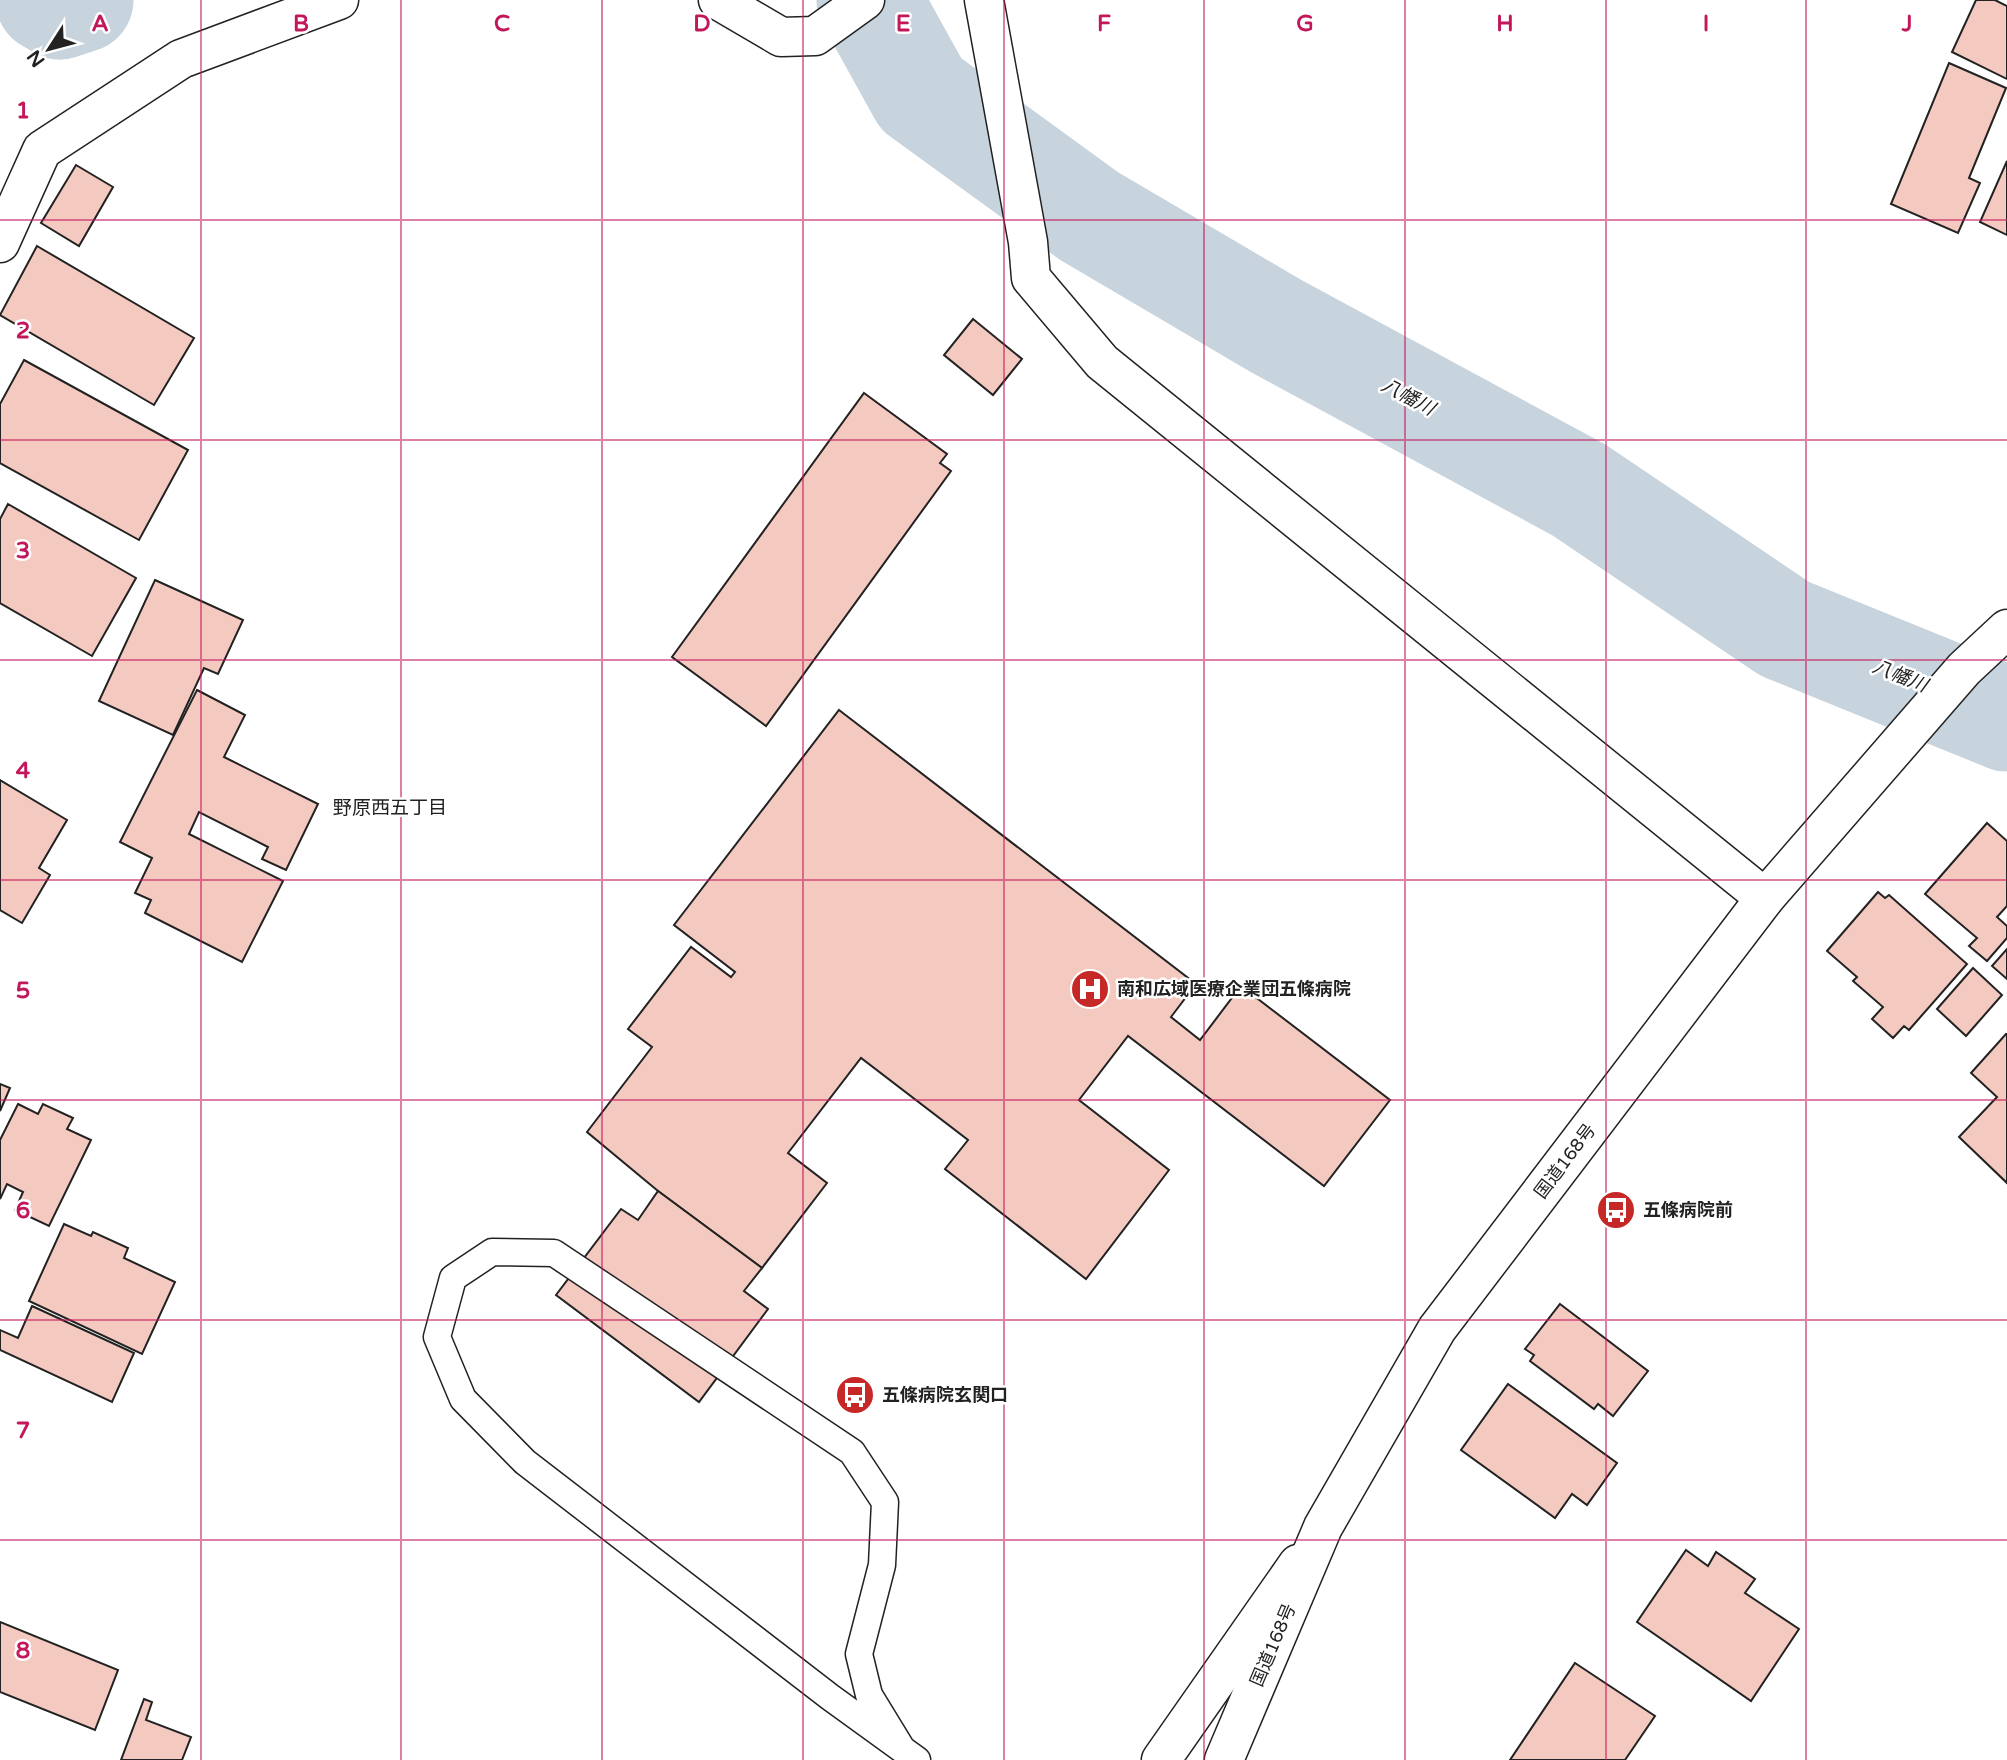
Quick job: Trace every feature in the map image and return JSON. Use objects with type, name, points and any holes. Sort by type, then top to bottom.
[{"type":"main road","points":[[0,243],[42,150],[181,58],[339,0]]},
{"type":"main road","points":[[718,0],[781,37],[815,36],[850,11]]},
{"type":"main road","points":[[984,0],[1028,242],[1031,278],[1102,362],[1765,898]]},
{"type":"main road","name":"国道168号","points":[[1224,1760],[1324,1527],[1437,1329],[1765,898],[1964,669],[2007,629]]},
{"type":"main road","points":[[1161,1760],[1324,1527]]},
{"type":"lane","points":[[492,1251],[554,1253],[852,1452],[885,1502],[881,1565],[859,1654],[869,1695],[909,1755],[525,1462],[463,1399],[437,1337],[453,1278],[492,1251]]},
{"type":"building","points":[[1976,0],[1995,0],[2007,6],[2007,79],[1952,52]]},
{"type":"building","points":[[1949,63],[2006,88],[1969,178],[1980,183],[1958,233],[1891,204]]},
{"type":"building","points":[[2007,161],[2007,235],[1980,222]]},
{"type":"building","points":[[76,165],[113,187],[79,246],[41,223]]},
{"type":"building","points":[[37,246],[194,338],[154,405],[0,315]]},
{"type":"building","points":[[973,319],[1022,359],[993,395],[944,355]]},
{"type":"building","points":[[24,360],[188,450],[139,540],[0,463],[0,404]]},
{"type":"building","points":[[864,393],[947,454],[940,463],[951,471],[766,726],[672,657]]},
{"type":"building","points":[[8,504],[136,578],[92,656],[0,603],[0,519]]},
{"type":"building","points":[[155,580],[243,620],[218,674],[204,668],[173,735],[99,701]]},
{"type":"building","points":[[197,690],[245,715],[224,757],[318,804],[286,870],[262,859],[268,847],[199,812],[189,834],[283,881],[242,962],[145,913],[151,900],[135,893],[152,858],[120,842]]},
{"type":"building","points":[[839,710],[1196,984],[1171,1017],[1200,1040],[1241,986],[1390,1100],[1324,1186],[1128,1036],[1079,1100],[1169,1170],[1086,1279],[945,1169],[968,1140],[861,1058],[788,1153],[827,1183],[762,1268],[658,1191],[587,1132],[652,1047],[628,1029],[691,947],[731,977],[735,972],[674,925]]},
{"type":"building","points":[[0,780],[67,820],[39,868],[50,875],[22,923],[0,910]]},
{"type":"building","points":[[1987,823],[2007,841],[2007,906],[1997,917],[2007,926],[2007,938],[1987,961],[1969,946],[1977,938],[1925,894]]},
{"type":"building","points":[[1878,892],[1885,898],[1889,895],[1967,964],[1909,1030],[1904,1026],[1893,1038],[1872,1019],[1883,1007],[1853,981],[1857,977],[1827,951]]},
{"type":"building","points":[[2007,949],[2007,979],[1992,966]]},
{"type":"building","points":[[1973,968],[2002,995],[1966,1036],[1937,1009]]},
{"type":"building","points":[[2006,1034],[2007,1183],[1959,1137],[1997,1097],[1971,1073]]},
{"type":"building","points":[[0,1084],[10,1088],[0,1111]]},
{"type":"building","points":[[18,1104],[38,1114],[43,1104],[73,1118],[67,1129],[91,1140],[49,1226],[15,1210],[23,1192],[7,1184],[0,1199],[0,1140]]},
{"type":"building","points":[[658,1191],[762,1268],[744,1291],[768,1309],[699,1402],[556,1295],[621,1209],[638,1220]]},
{"type":"building","points":[[64,1224],[91,1236],[93,1232],[128,1248],[124,1258],[175,1282],[142,1354],[29,1301]]},
{"type":"building","points":[[1560,1304],[1648,1371],[1613,1416],[1598,1404],[1594,1409],[1530,1361],[1534,1355],[1525,1349]]},
{"type":"building","points":[[32,1306],[134,1353],[112,1402],[0,1350],[0,1330],[18,1338]]},
{"type":"building","points":[[1508,1384],[1617,1463],[1587,1505],[1572,1494],[1555,1518],[1461,1450]]},
{"type":"building","points":[[1686,1550],[1708,1566],[1716,1552],[1755,1579],[1745,1593],[1799,1629],[1751,1701],[1637,1622]]},
{"type":"building","points":[[0,1622],[118,1670],[95,1730],[0,1692]]},
{"type":"building","points":[[1575,1663],[1655,1716],[1625,1760],[1510,1760]]},
{"type":"building","points":[[144,1699],[152,1702],[146,1720],[191,1737],[182,1760],[121,1760]]},
{"type":"waterway","name":"八幡川","points":[[48,0],[60,7],[81,0]]},
{"type":"waterway","name":"八幡川","points":[[869,0],[921,94],[1089,216],[1276,326],[1579,490],[1785,629],[2007,719]]},
{"type":"place","name":"南和広域医療企業団五條病院","points":[[1090,989]]},
{"type":"place","name":"五條病院前","points":[[1616,1210]]},
{"type":"place","name":"五條病院玄関口","points":[[855,1395]]},
{"type":"district","name":"野原西五丁目","points":[[390,808]]}]
